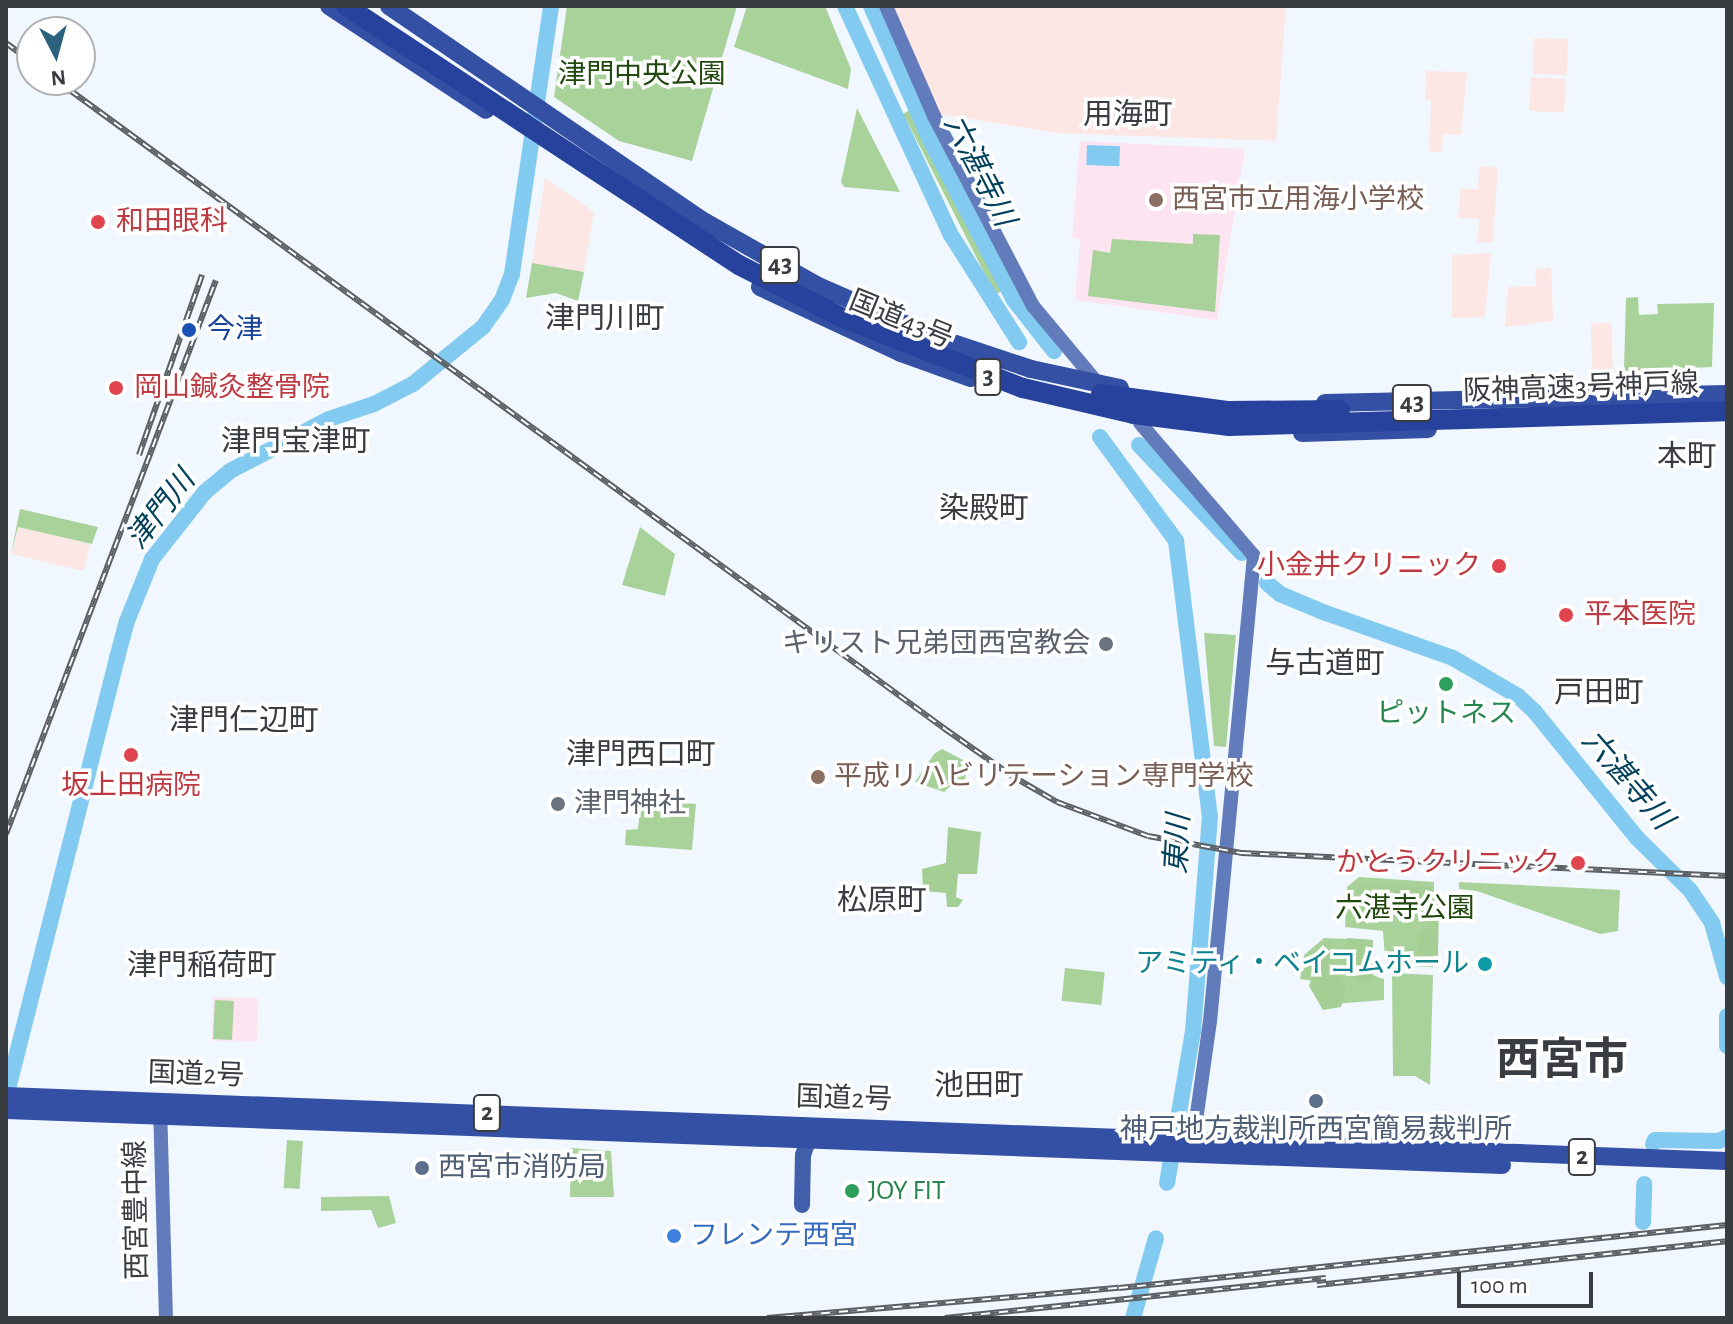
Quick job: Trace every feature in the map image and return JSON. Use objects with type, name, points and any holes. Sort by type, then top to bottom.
[{"type":"highway","name":"国道43号","points":[[329,6],[741,277],[812,314],[978,381],[1050,403],[1140,423],[1280,434],[1727,420]]},
{"type":"highway","name":"阪神高速3号神戸線","points":[[346,6],[739,265],[857,324],[1023,388],[1134,414],[1229,426],[1727,411]]},
{"type":"highway","name":"阪神高速3号神戸線","points":[[368,6],[667,205],[758,260],[850,308],[1026,376],[1082,391],[1229,411],[1727,396]]},
{"type":"highway","name":"国道43号","points":[[389,6],[700,219],[816,285],[902,325],[1031,369],[1099,386],[1267,403],[1727,396]]},
{"type":"highway","name":"国道2号","points":[[9,1103],[1727,1172]]},
{"type":"highway","name":"国道2号","points":[[1180,1148],[1727,1161]]},
{"type":"main road","points":[[886,6],[958,165],[1033,306],[1099,386]]},
{"type":"main road","points":[[1140,423],[1254,556],[1210,1021],[1180,1148]]},
{"type":"main road","name":"西宮豊中線","points":[[160,1108],[166,1318]]},
{"type":"main road","points":[[806,1205],[811,1133]]},
{"type":"shaded area","points":[[891,6],[1286,6],[1276,141],[1056,133],[939,114]]},
{"type":"shaded area","points":[[1534,38],[1568,39],[1567,75],[1533,74]]},
{"type":"shaded area","points":[[1426,71],[1467,72],[1461,135],[1443,134],[1442,152],[1429,151],[1431,101],[1425,100]]},
{"type":"shaded area","points":[[1531,77],[1566,79],[1564,113],[1529,111]]},
{"type":"shaded area","name":"西宮市立用海小学校","points":[[1080,141],[1245,149],[1217,320],[1075,300],[1080,240],[1072,238]]},
{"type":"shaded area","points":[[1479,166],[1498,167],[1493,242],[1477,243],[1479,219],[1458,218],[1461,189],[1478,189]]},
{"type":"shaded area","points":[[545,178],[594,212],[584,272],[532,263]]},
{"type":"shaded area","points":[[1491,253],[1485,317],[1452,318],[1452,255]]},
{"type":"shaded area","points":[[1551,268],[1552,284],[1546,285],[1552,285],[1553,321],[1505,327],[1508,287],[1536,286],[1535,269]]},
{"type":"shaded area","points":[[1591,323],[1612,323],[1613,373],[1592,373]]},
{"type":"shaded area","points":[[18,527],[90,544],[84,571],[12,554]]},
{"type":"shaded area","points":[[213,997],[258,998],[257,1042],[212,1041]]},
{"type":"green space","name":"津門中央公園","points":[[567,6],[737,6],[692,161],[619,141],[554,97]]},
{"type":"green space","points":[[747,6],[825,6],[851,69],[848,89],[734,47]]},
{"type":"green space","points":[[857,108],[900,192],[844,187],[841,182]]},
{"type":"green space","points":[[912,109],[1004,290],[995,294],[903,114]]},
{"type":"green space","points":[[1193,234],[1220,235],[1215,312],[1088,296],[1093,250],[1110,253],[1112,239],[1193,244]]},
{"type":"green space","points":[[532,263],[584,272],[578,301],[556,293],[526,298]]},
{"type":"green space","points":[[1638,297],[1639,315],[1658,314],[1657,304],[1714,303],[1712,367],[1624,371],[1626,298]]},
{"type":"green space","points":[[20,509],[98,527],[92,544],[18,527],[11,554]]},
{"type":"green space","points":[[640,527],[675,554],[665,596],[622,585]]},
{"type":"green space","points":[[1204,633],[1236,635],[1226,747],[1214,746]]},
{"type":"green space","points":[[942,749],[967,762],[965,781],[958,779],[944,792],[915,782],[934,754]]},
{"type":"green space","points":[[641,799],[696,804],[692,850],[625,845],[626,830],[638,829]]},
{"type":"green space","points":[[948,827],[981,832],[977,874],[958,874],[956,897],[963,900],[958,907],[947,907],[946,893],[923,891],[922,869],[946,863]]},
{"type":"green space","name":"六湛寺公園","points":[[1359,877],[1434,882],[1433,967],[1392,965],[1385,959],[1383,931],[1345,927],[1347,887]]},
{"type":"green space","points":[[1459,882],[1620,890],[1618,931],[1600,934],[1477,891],[1459,889]]},
{"type":"green space","points":[[1362,883],[1431,887],[1439,904],[1438,956],[1421,954],[1418,950],[1417,932],[1429,927],[1431,915],[1430,907],[1420,896],[1404,895],[1388,907],[1378,906],[1356,892]]},
{"type":"green space","points":[[1324,938],[1372,940],[1373,975],[1384,979],[1384,1000],[1320,1005],[1315,981],[1300,979],[1304,955]]},
{"type":"green space","points":[[1347,938],[1373,940],[1372,979],[1359,983],[1347,974],[1341,958]]},
{"type":"green space","points":[[1326,941],[1334,944],[1334,965],[1346,989],[1341,1007],[1323,1010],[1309,986],[1314,972],[1305,975],[1307,957]]},
{"type":"green space","points":[[1065,968],[1105,972],[1101,1005],[1062,1001]]},
{"type":"green space","name":"六湛寺公園","points":[[1392,973],[1433,975],[1430,1085],[1415,1076],[1393,1076]]},
{"type":"green space","points":[[215,1000],[234,1001],[232,1040],[213,1039]]},
{"type":"green space","points":[[287,1140],[303,1141],[300,1189],[284,1188]]},
{"type":"green space","points":[[571,1148],[611,1151],[614,1197],[570,1197]]},
{"type":"green space","points":[[389,1196],[396,1223],[378,1228],[371,1210],[321,1211],[321,1197]]},
{"type":"water","points":[[1087,145],[1120,146],[1119,166],[1086,165]]},
{"type":"waterway","name":"津門川","points":[[6,1097],[127,621],[152,559],[205,492],[230,471],[329,419],[374,404],[413,384],[483,327],[502,300],[512,274],[551,6]]},
{"type":"waterway","name":"東川","points":[[845,6],[951,235],[1019,342]]},
{"type":"waterway","name":"六湛寺川","points":[[871,6],[930,140],[1014,300],[1054,351]]},
{"type":"waterway","name":"東川","points":[[1100,437],[1176,541],[1210,816],[1193,1031],[1167,1183]]},
{"type":"waterway","name":"六湛寺川","points":[[1139,445],[1242,553]]},
{"type":"waterway","name":"六湛寺川","points":[[1267,583],[1280,594],[1323,612],[1453,658],[1518,696],[1535,712],[1637,838],[1690,890],[1712,923],[1727,977]]},
{"type":"waterway","name":"六湛寺川","points":[[1727,1016],[1727,1046]]},
{"type":"waterway","name":"六湛寺川","points":[[1653,1144],[1655,1140],[1719,1141],[1727,1137]]},
{"type":"waterway","points":[[1643,1222],[1644,1184]]},
{"type":"waterway","name":"東川","points":[[1133,1318],[1156,1238]]},
{"type":"railway","points":[[6,43],[16,50]]},
{"type":"railway","points":[[78,96],[945,729],[1012,776],[1057,802],[1148,836],[1242,853],[1727,876]]},
{"type":"railway","points":[[139,455],[202,275]]},
{"type":"railway","points":[[6,834],[216,280]]},
{"type":"railway","points":[[767,1318],[1119,1288],[1727,1225]]},
{"type":"railway","points":[[1317,1285],[1727,1241]]},
{"type":"railway","points":[[945,1318],[1326,1278]]},
{"type":"place","name":"西宮市立用海小学校","points":[[1156,200]]},
{"type":"place","name":"和田眼科","points":[[98,222]]},
{"type":"place","name":"今津","points":[[189,330]]},
{"type":"place","name":"岡山鍼灸整骨院","points":[[116,388]]},
{"type":"place","name":"小金井クリニック","points":[[1499,566]]},
{"type":"place","name":"平本医院","points":[[1566,615]]},
{"type":"place","name":"キリスト兄弟団西宮教会","points":[[1106,644]]},
{"type":"place","name":"ピットネス","points":[[1446,684]]},
{"type":"place","name":"坂上田病院","points":[[131,755]]},
{"type":"place","name":"平成リハビリテーション専門学校","points":[[818,777]]},
{"type":"place","name":"津門神社","points":[[558,804]]},
{"type":"place","name":"かとうクリニック","points":[[1578,863]]},
{"type":"place","name":"アミティ・ベイコムホール","points":[[1485,964]]},
{"type":"place","name":"神戸地方裁判所西宮簡易裁判所","points":[[1316,1101]]},
{"type":"place","name":"西宮市消防局","points":[[422,1168]]},
{"type":"place","name":"JOY FIT","points":[[852,1191]]},
{"type":"place","name":"フレンテ西宮","points":[[674,1236]]},
{"type":"district","name":"用海町","points":[[1128,115]]},
{"type":"district","name":"津門川町","points":[[605,319]]},
{"type":"district","name":"津門宝津町","points":[[296,442]]},
{"type":"district","name":"本町","points":[[1687,457]]},
{"type":"district","name":"染殿町","points":[[984,509]]},
{"type":"district","name":"与古道町","points":[[1325,664]]},
{"type":"district","name":"戸田町","points":[[1599,693]]},
{"type":"district","name":"津門仁辺町","points":[[244,721]]},
{"type":"district","name":"津門西口町","points":[[641,755]]},
{"type":"district","name":"松原町","points":[[882,901]]},
{"type":"district","name":"津門稲荷町","points":[[202,966]]},
{"type":"district","name":"西宮市","points":[[1562,1061]]},
{"type":"district","name":"池田町","points":[[979,1086]]}]
